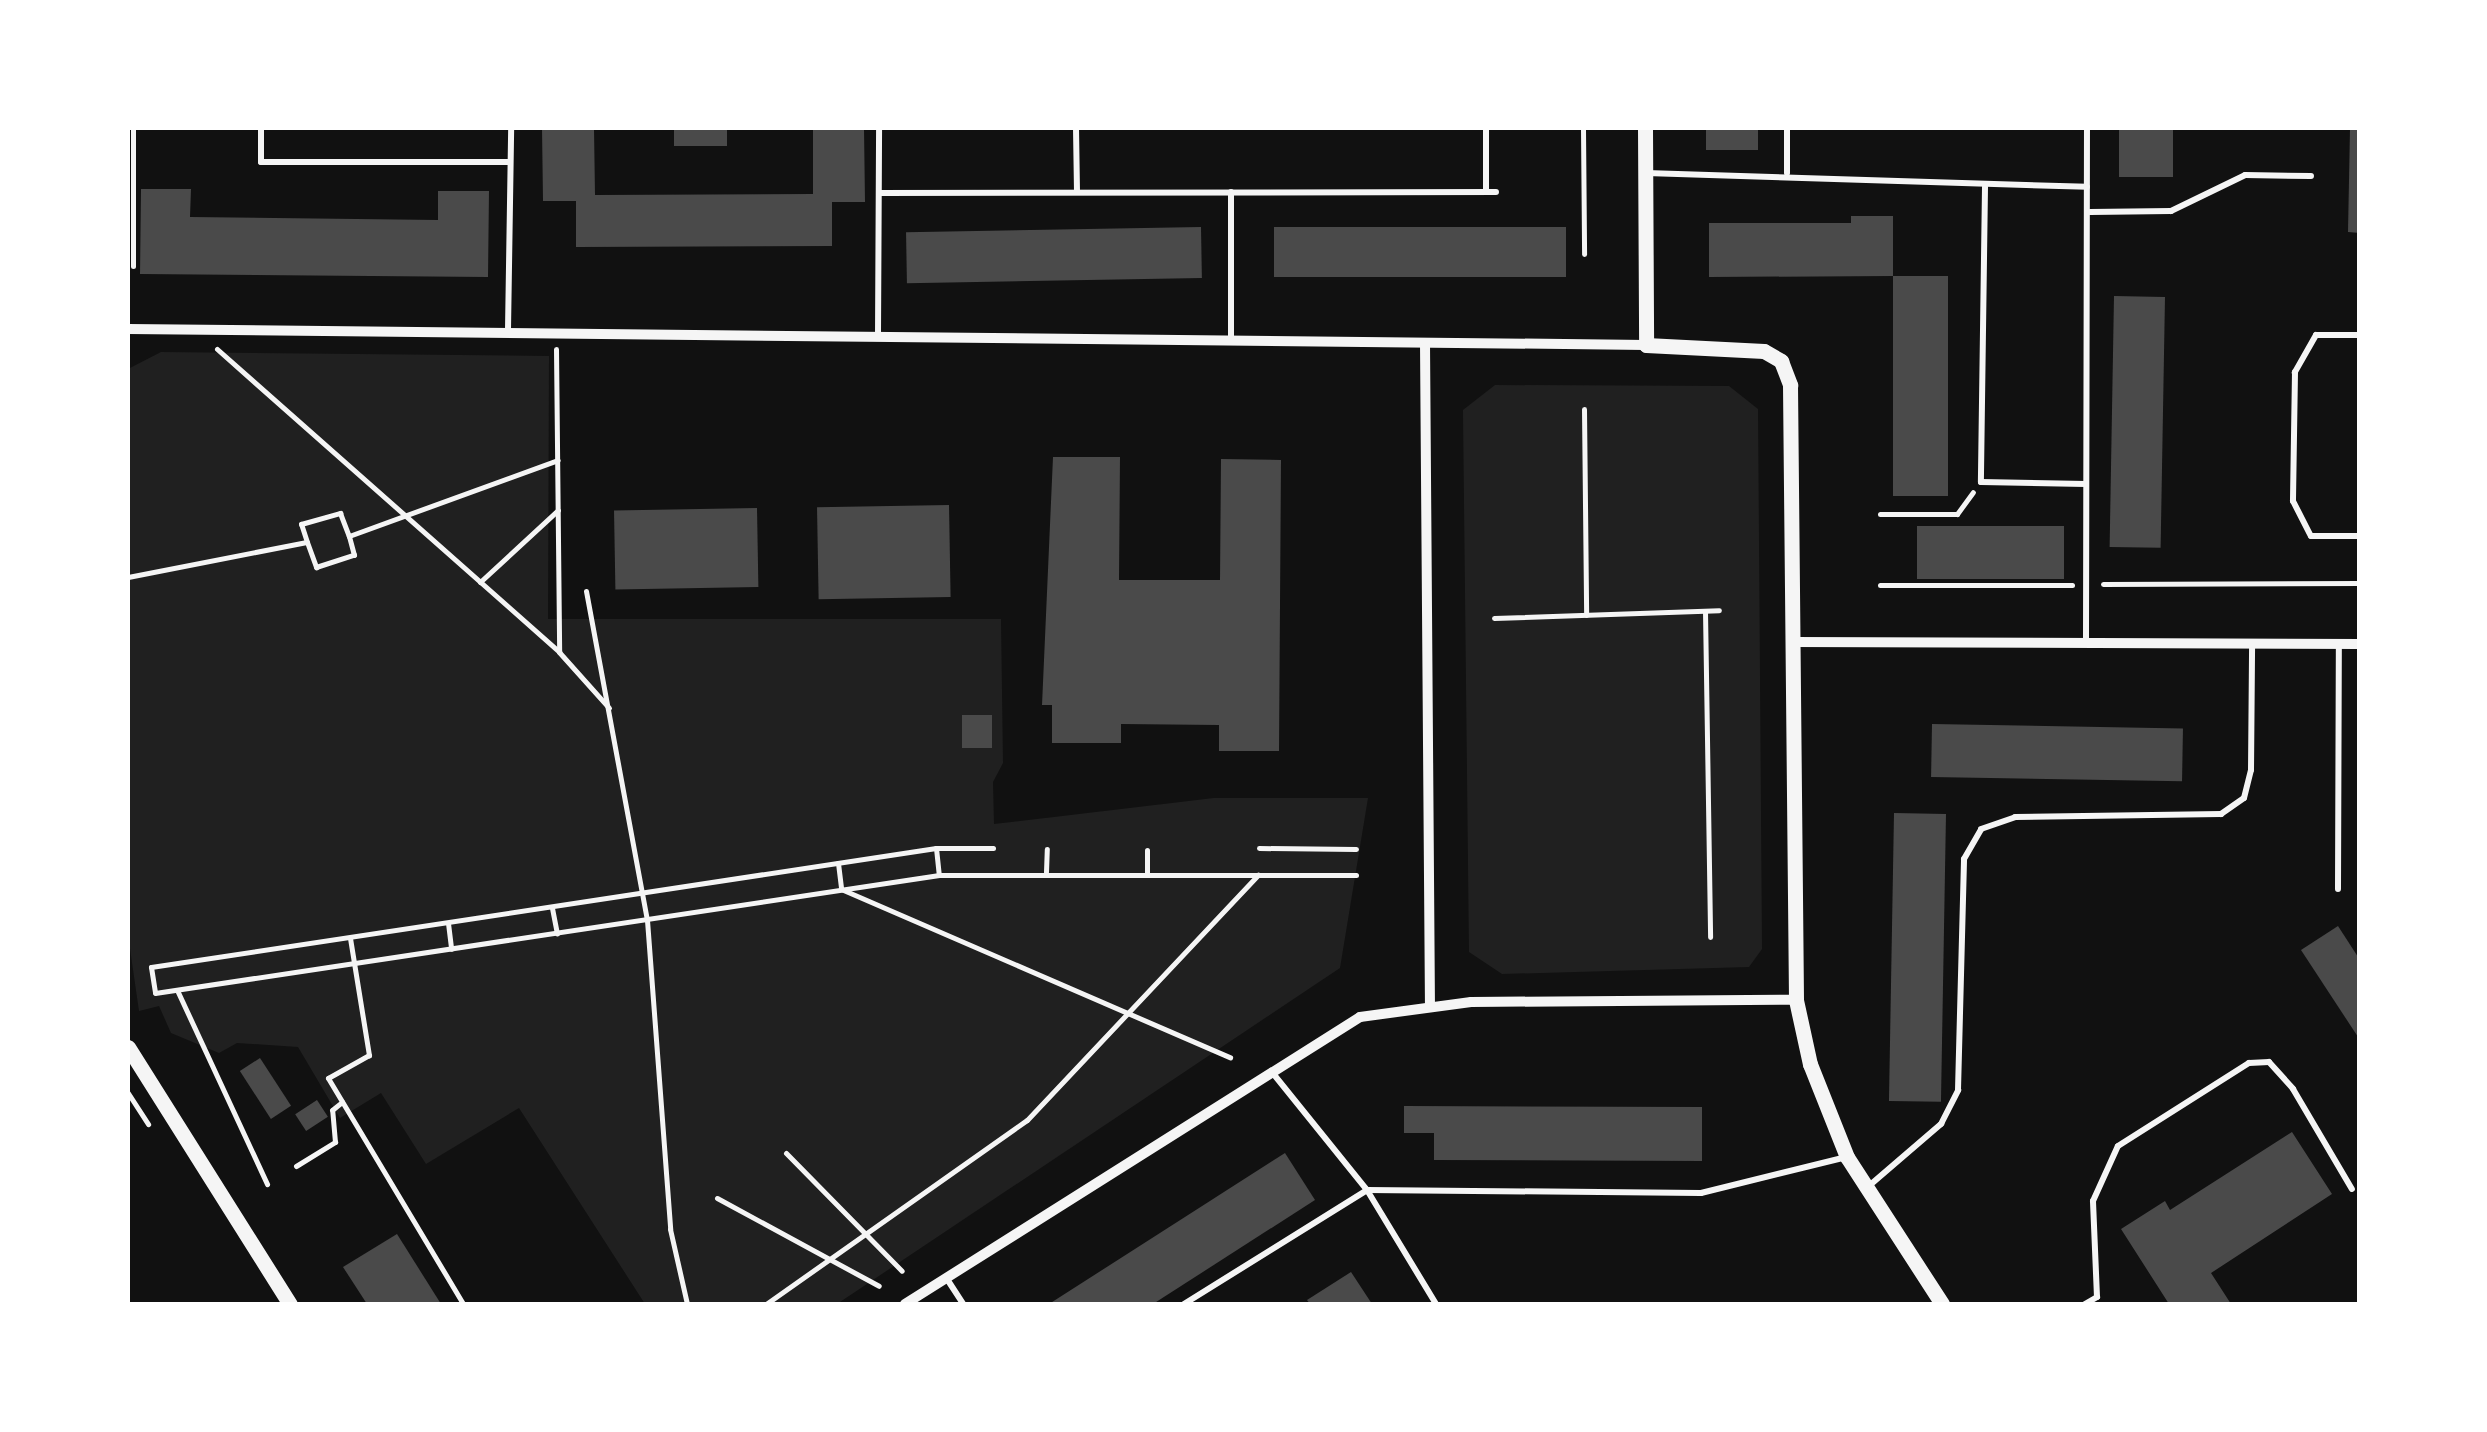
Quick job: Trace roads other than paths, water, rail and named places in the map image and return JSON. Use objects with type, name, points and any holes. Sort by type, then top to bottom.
[{"type":"street","points":[[1646,128],[1646,346]]},
{"type":"street","points":[[128,329],[508,330],[1646,346],[1764,351],[1781,361],[1790,386],[1796,1000],[1810,1064],[1848,1157],[1942,1304]]},
{"type":"street","points":[[1425,343],[1430,1005]]},
{"type":"street","points":[[1793,642],[2360,644]]},
{"type":"street","points":[[905,1304],[1270,1070],[1360,1018],[1430,1005],[1796,1000]]},
{"type":"street","points":[[128,1047],[290,1304]]},
{"type":"lane","points":[[261,128],[260,162],[510,162]]},
{"type":"lane","points":[[508,330],[511,128]]},
{"type":"lane","points":[[878,335],[879,128]]},
{"type":"lane","points":[[1076,128],[1077,192]]},
{"type":"lane","points":[[1486,128],[1486,192]]},
{"type":"lane","points":[[1787,128],[1787,174]]},
{"type":"lane","points":[[2086,642],[2090,212],[2087,128]]},
{"type":"lane","points":[[1646,174],[1787,174],[1804,183],[2088,186]]},
{"type":"lane","points":[[2090,212],[2171,211],[2245,175],[2312,176]]},
{"type":"lane","points":[[1984,187],[1981,482],[2086,484]]},
{"type":"lane","points":[[1230,192],[1230,340]]},
{"type":"lane","points":[[879,193],[1496,192]]},
{"type":"lane","points":[[2360,335],[2316,335],[2294,372],[2293,502],[2312,536],[2360,536]]},
{"type":"lane","points":[[1867,1187],[1942,1124],[1958,1090],[1964,858],[1981,829],[2015,818],[2221,814],[2244,798],[2252,643]]},
{"type":"lane","points":[[2338,644],[2338,889]]},
{"type":"lane","points":[[2085,1304],[2097,1297],[2094,1200],[2118,1146],[2249,1063],[2269,1062],[2293,1089],[2352,1188]]},
{"type":"lane","points":[[1270,1070],[1367,1190],[1436,1304]]},
{"type":"lane","points":[[1184,1304],[1367,1190],[1701,1193],[1848,1157]]},
{"type":"lane","points":[[946,1278],[963,1304]]}]
